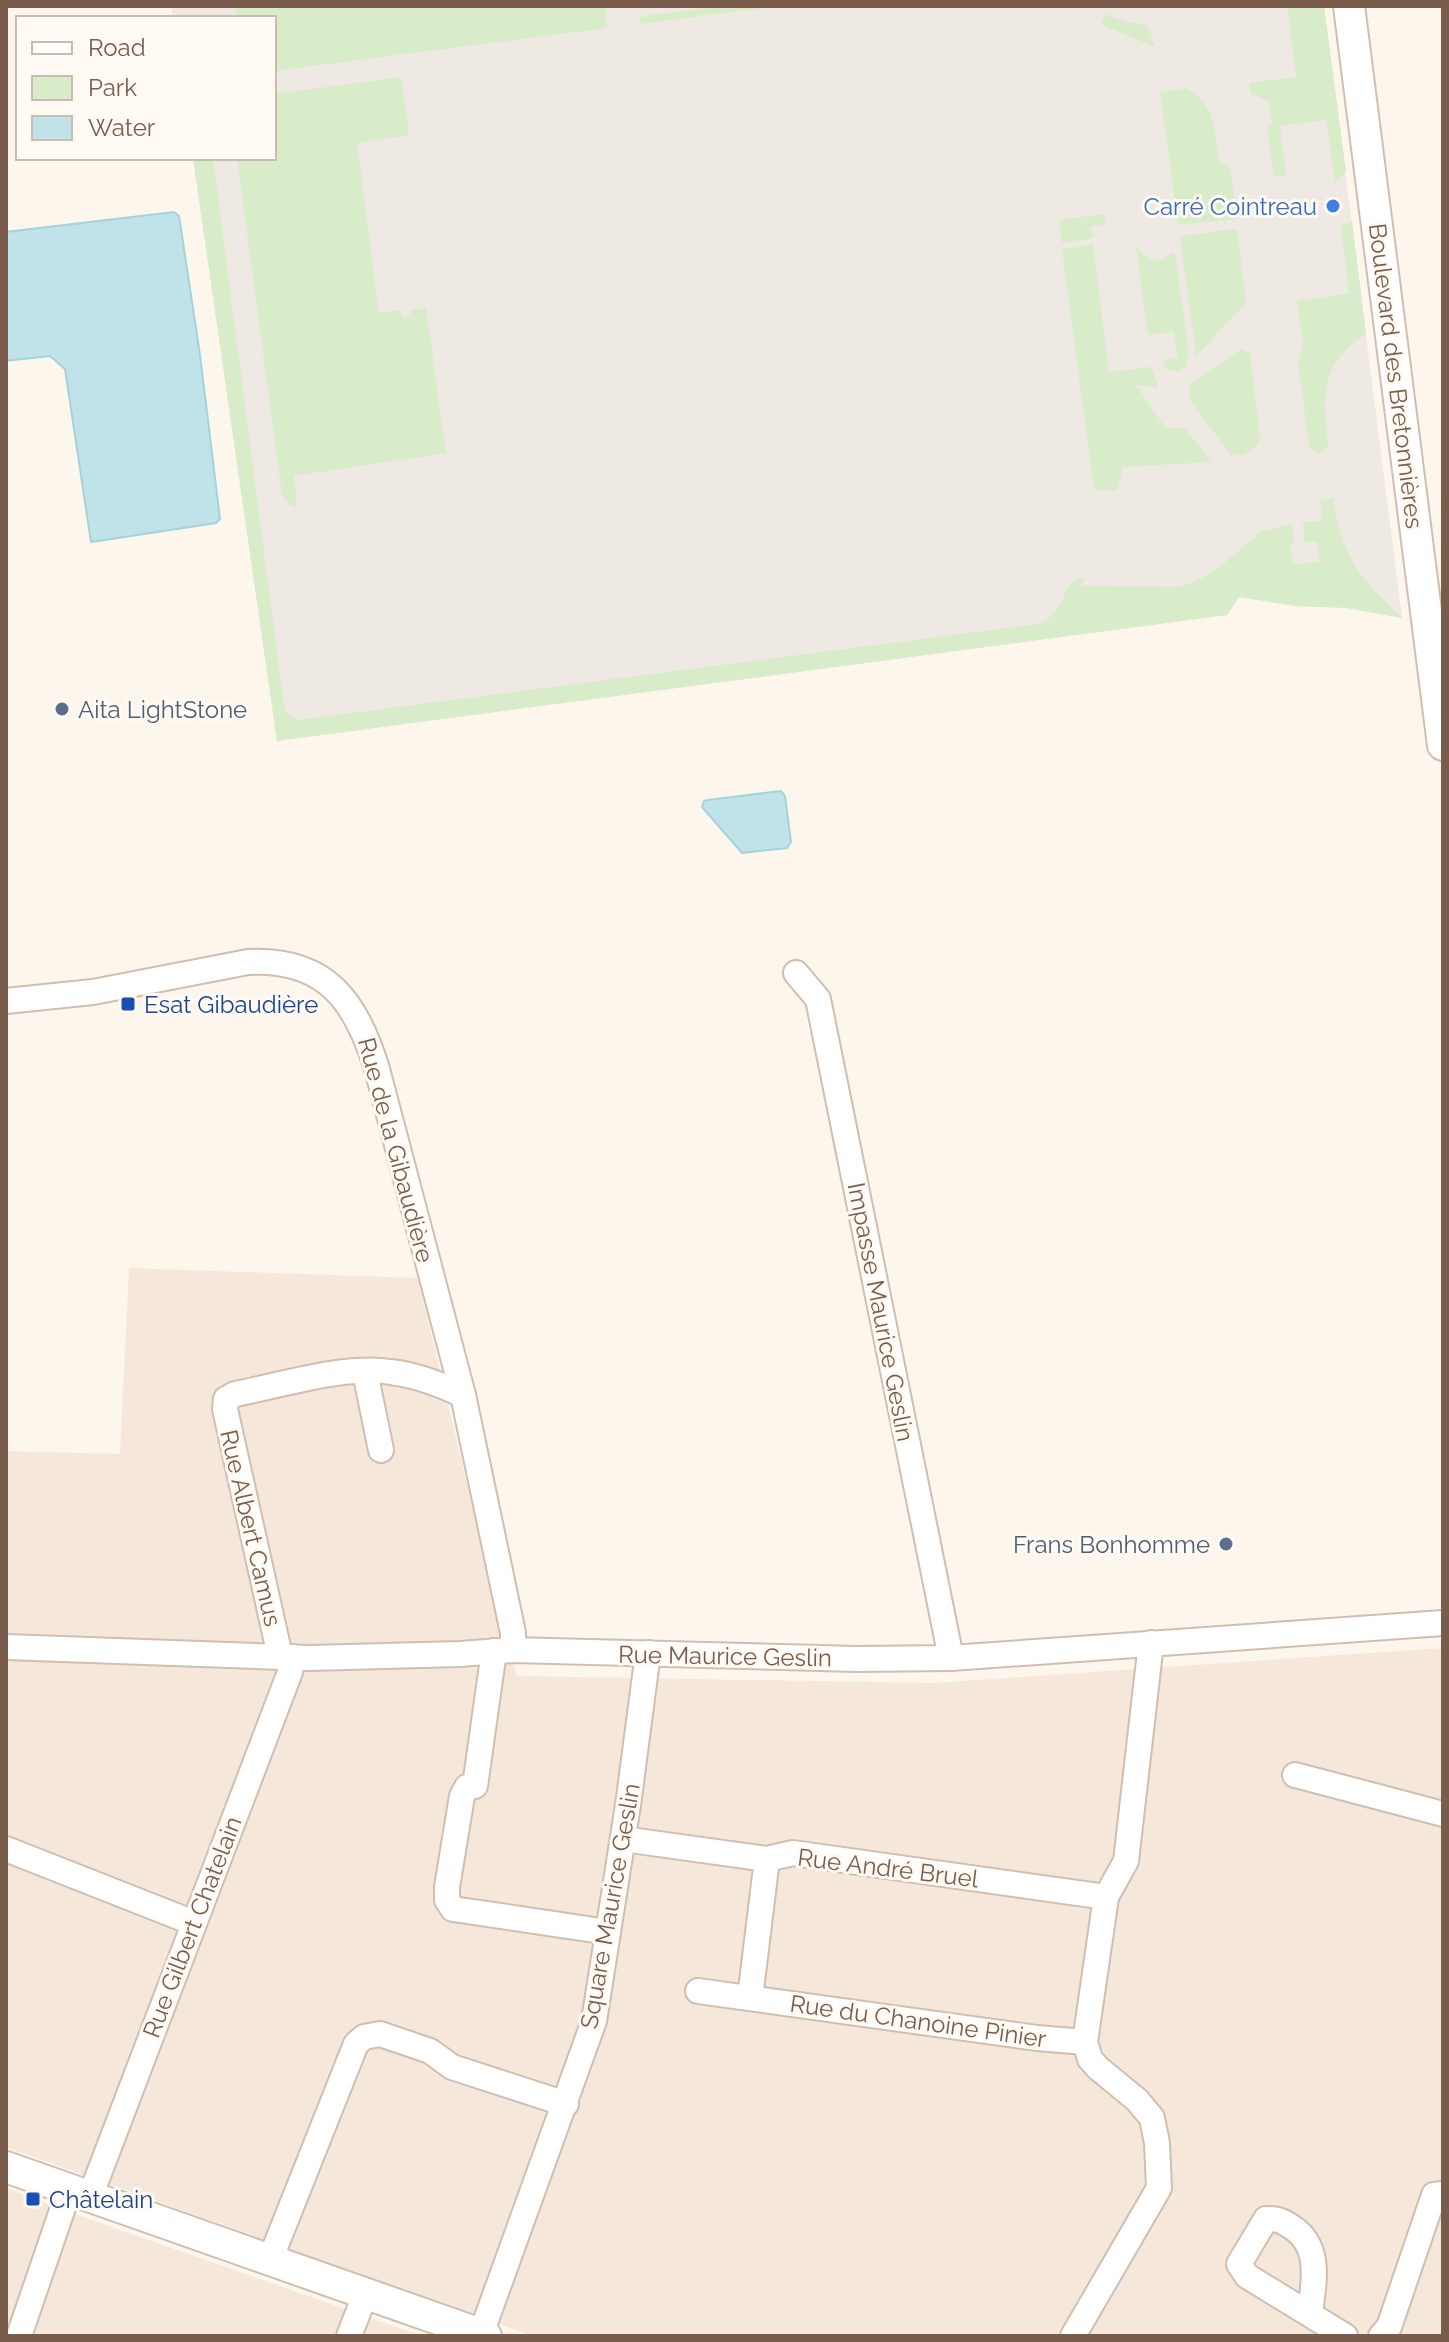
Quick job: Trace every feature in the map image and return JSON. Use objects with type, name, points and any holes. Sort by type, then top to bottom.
[{"type":"street","name":"Boulevard des Bretonnières","points":[[1349,6],[1443,745]]},
{"type":"street","name":"Rue de la Gibaudière","points":[[6,1001],[93,992],[265,961],[300,968],[319,977],[339,992],[356,1013],[373,1057],[463,1395],[513,1633],[503,1650],[475,1786],[467,1787],[462,1796],[447,1900],[453,1909],[608,1932]]},
{"type":"street","name":"Impasse Maurice Geslin","points":[[796,973],[818,999],[951,1658]]},
{"type":"street","name":"Rue Albert Camus","points":[[287,1657],[224,1404],[226,1399],[235,1394],[332,1375],[388,1371],[415,1377],[463,1395]]},
{"type":"street","points":[[365,1372],[381,1450]]},
{"type":"street","name":"Rue Maurice Geslin","points":[[6,1647],[287,1657],[446,1655],[503,1650],[857,1659],[951,1658],[1443,1623]]},
{"type":"street","points":[[1073,2336],[1159,2188],[1152,2118],[1137,2100],[1090,2059],[1085,2042],[1106,1897],[1126,1861],[1151,1643]]},
{"type":"street","name":"Square Maurice Geslin","points":[[484,2335],[594,2021],[648,1653]]},
{"type":"street","name":"Rue Gilbert Chatelain","points":[[19,2336],[194,1923],[290,1672],[287,1657]]},
{"type":"street","points":[[1295,1775],[1443,1814]]},
{"type":"street","name":"Rue André Bruel","points":[[623,1839],[767,1859],[793,1853],[1106,1897]]},
{"type":"street","points":[[6,1849],[194,1923]]},
{"type":"street","points":[[750,1998],[767,1859]]},
{"type":"street","name":"Rue du Chanoine Pinier","points":[[698,1991],[1085,2042]]},
{"type":"street","points":[[270,2260],[356,2044],[364,2037],[380,2034],[430,2051],[452,2067],[566,2104]]},
{"type":"street","points":[[6,2167],[484,2335]]},
{"type":"street","points":[[1381,2336],[1389,2327],[1434,2195],[1443,2194]]},
{"type":"street","points":[[349,2336],[366,2292]]},
{"type":"street","points":[[1310,2313],[1345,2336]]},
{"type":"shaded area","points":[[171,6],[1324,6],[1402,618],[1347,608],[1295,606],[1239,597],[1227,615],[277,741],[193,160],[276,160],[276,16],[173,16]]},
{"type":"shaded area","points":[[129,1268],[418,1278],[500,1623],[517,1676],[933,1683],[1443,1648],[1443,2336],[532,2336],[6,2147],[6,1451],[120,1454]]},
{"type":"shaded area","points":[[6,2188],[72,2213],[422,2336],[6,2336]]},
{"type":"green space","points":[[235,6],[605,6],[607,28],[276,71],[276,16],[236,16]]},
{"type":"green space","points":[[720,6],[778,6],[640,24],[639,17]]},
{"type":"green space","points":[[1287,6],[1324,6],[1346,171],[1335,184],[1326,120],[1280,126],[1286,175],[1274,177],[1267,126],[1272,122],[1269,101],[1251,94],[1249,83],[1296,77]]},
{"type":"green space","points":[[1105,14],[1147,25],[1156,47],[1101,25]]},
{"type":"green space","points":[[401,77],[409,135],[357,143],[379,313],[401,310],[402,316],[410,315],[410,310],[426,308],[446,453],[294,476],[297,507],[288,504],[282,495],[237,160],[276,160],[276,94]]},
{"type":"green space","points":[[1185,88],[1209,110],[1219,162],[1231,169],[1237,219],[1178,225],[1160,92]]},
{"type":"green space","points":[[193,160],[213,160],[284,706],[287,713],[297,720],[1038,624],[1056,612],[1067,589],[1076,579],[1084,578],[1082,586],[1176,587],[1189,584],[1211,572],[1260,532],[1292,524],[1294,543],[1290,544],[1293,565],[1319,562],[1317,541],[1305,542],[1303,522],[1322,521],[1320,500],[1333,498],[1342,537],[1355,566],[1374,591],[1402,618],[1347,608],[1295,606],[1239,597],[1227,615],[277,741]]},
{"type":"green space","points":[[1104,214],[1106,224],[1091,226],[1093,238],[1062,243],[1059,220]]},
{"type":"green space","points":[[1352,221],[1366,333],[1332,370],[1325,396],[1328,446],[1317,453],[1309,447],[1298,361],[1303,343],[1297,301],[1349,293],[1341,227]]},
{"type":"green space","points":[[1237,229],[1246,303],[1196,356],[1180,236]]},
{"type":"green space","points":[[1093,244],[1109,372],[1151,367],[1159,388],[1136,385],[1165,427],[1186,429],[1211,462],[1123,467],[1117,490],[1094,490],[1062,249]]},
{"type":"green space","points":[[1136,247],[1149,259],[1162,260],[1175,254],[1189,354],[1185,367],[1178,372],[1167,370],[1161,361],[1178,358],[1174,332],[1148,335]]},
{"type":"green space","points":[[1241,349],[1250,353],[1260,438],[1248,452],[1231,455],[1191,402],[1188,392],[1191,384]]},
{"type":"water","points":[[174,212],[179,216],[200,355],[220,519],[216,523],[91,542],[65,369],[50,356],[6,361],[6,232]]},
{"type":"water","points":[[781,791],[785,796],[791,842],[787,848],[742,853],[702,807],[708,800]]},
{"type":"place","name":"Carré Cointreau","points":[[1333,206]]},
{"type":"place","name":"Aita LightStone","points":[[62,709]]},
{"type":"place","name":"Esat Gibaudière","points":[[128,1004]]},
{"type":"place","name":"Frans Bonhomme","points":[[1226,1544]]},
{"type":"place","name":"Châtelain","points":[[33,2199]]}]
